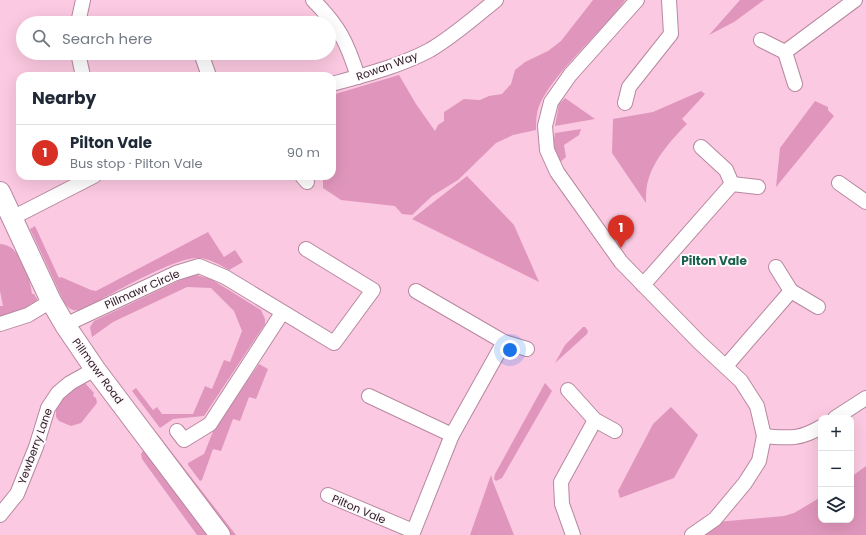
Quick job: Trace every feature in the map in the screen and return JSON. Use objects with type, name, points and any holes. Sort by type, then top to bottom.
[{"type":"street","points":[[80,16],[83,0]]},
{"type":"street","points":[[313,0],[328,16]]},
{"type":"street","name":"Rowan Way","points":[[336,83],[404,62],[431,49],[450,37],[496,0]]},
{"type":"street","points":[[637,0],[570,75],[551,102],[545,126],[547,150],[557,172],[621,262],[699,342],[726,366],[740,381],[757,406],[764,436],[759,461],[745,483],[716,519],[692,535]]},
{"type":"street","points":[[625,103],[629,87],[671,34],[669,0]]},
{"type":"street","points":[[785,52],[855,0]]},
{"type":"street","points":[[336,27],[350,49],[358,77]]},
{"type":"street","points":[[760,40],[785,52],[795,84]]},
{"type":"street","points":[[80,60],[82,72]]},
{"type":"street","points":[[203,60],[208,72]]},
{"type":"street","points":[[701,147],[726,170],[732,184]]},
{"type":"street","points":[[12,218],[86,180]]},
{"type":"street","points":[[839,183],[864,194]]},
{"type":"street","points":[[643,285],[732,184]]},
{"type":"street","points":[[732,184],[758,187]]},
{"type":"street","name":"Pillmawr Road","points":[[0,192],[51,301],[65,325],[95,369],[220,535]]},
{"type":"street","name":"Pillmawr Circle","points":[[65,325],[176,273],[199,266],[225,277],[282,313],[334,343],[373,290],[306,249]]},
{"type":"street","points":[[776,267],[791,291],[818,307]]},
{"type":"street","points":[[416,291],[504,342],[527,349]]},
{"type":"street","points":[[726,366],[791,291]]},
{"type":"street","points":[[0,324],[28,315],[51,301]]},
{"type":"street","points":[[177,431],[184,440],[210,424],[282,313]]},
{"type":"street","name":"Pilton Vale","points":[[328,496],[413,533],[452,435],[504,342]]},
{"type":"street","name":"Yewberry Lane","points":[[0,515],[17,494],[36,447],[48,408],[58,392],[70,383],[95,369]]},
{"type":"street","points":[[568,390],[595,420],[615,431]]},
{"type":"street","points":[[370,396],[452,435]]},
{"type":"street","points":[[840,415],[866,398]]},
{"type":"street","points":[[573,535],[562,504],[561,482],[595,420]]},
{"type":"street","points":[[764,436],[794,439],[818,429]]},
{"type":"shaded area","points":[[593,0],[625,0],[604,26],[575,56],[550,87],[541,101],[537,114],[536,130],[513,135],[496,143],[458,180],[432,196],[412,215],[402,214],[395,206],[341,200],[323,188],[323,180],[336,180],[336,94],[399,75],[416,104],[435,131],[438,125],[444,121],[444,112],[464,99],[480,100],[489,96],[502,94],[511,84],[515,70],[525,62],[548,51],[561,41]]},
{"type":"shaded area","points":[[740,0],[764,0],[734,22],[709,35]]},
{"type":"shaded area","points":[[701,91],[705,94],[682,119],[687,124],[659,157],[651,173],[647,183],[646,203],[612,153],[613,119],[653,112]]},
{"type":"shaded area","points":[[565,98],[595,119],[555,126],[559,104]]},
{"type":"shaded area","points":[[815,101],[828,107],[828,110],[834,116],[776,187],[780,148]]},
{"type":"shaded area","points":[[581,129],[579,135],[564,145],[566,157],[558,164],[554,149],[555,133]]},
{"type":"shaded area","points":[[467,176],[514,225],[539,282],[412,219]]},
{"type":"shaded area","points":[[35,226],[59,278],[61,277],[96,291],[208,232],[224,257],[235,250],[243,262],[229,270],[206,259],[187,259],[157,271],[83,309],[74,310],[70,309],[64,302],[30,229]]},
{"type":"shaded area","points":[[0,244],[7,245],[13,249],[23,263],[29,279],[32,294],[34,294],[37,299],[36,307],[0,316],[0,306],[3,306],[0,291]]},
{"type":"shaded area","points":[[193,274],[211,279],[261,310],[265,319],[265,324],[204,416],[173,419],[160,428],[132,391],[136,388],[153,410],[157,407],[162,414],[193,414],[205,386],[212,389],[224,360],[230,362],[242,331],[234,311],[211,288],[187,287],[113,322],[92,337],[90,327],[94,321]]},
{"type":"shaded area","points":[[583,327],[585,327],[588,331],[587,334],[555,363],[565,345]]},
{"type":"shaded area","points":[[259,364],[268,369],[256,399],[249,397],[240,421],[233,419],[221,451],[213,449],[202,480],[200,481],[188,463],[204,454],[214,429]]},
{"type":"shaded area","points":[[84,382],[94,393],[93,396],[96,398],[97,403],[81,423],[71,426],[59,421],[56,417],[56,406],[62,395]]},
{"type":"shaded area","points":[[545,383],[552,391],[502,478],[496,481],[494,479],[495,474]]},
{"type":"shaded area","points":[[671,407],[698,435],[674,478],[620,498],[618,491],[653,424]]},
{"type":"shaded area","points":[[153,428],[236,535],[230,535],[150,430]]},
{"type":"shaded area","points":[[143,451],[148,451],[215,535],[197,535],[142,459],[141,454]]},
{"type":"shaded area","points":[[866,466],[866,535],[699,535],[717,522],[784,516],[794,513],[818,499],[818,523],[854,523],[854,475]]},
{"type":"shaded area","points":[[491,475],[493,482],[514,535],[470,535]]},
{"type":"place","name":"Pilton Vale","points":[[621,248]]},
{"type":"district","name":"Pilton Vale","points":[[714,260]]}]
